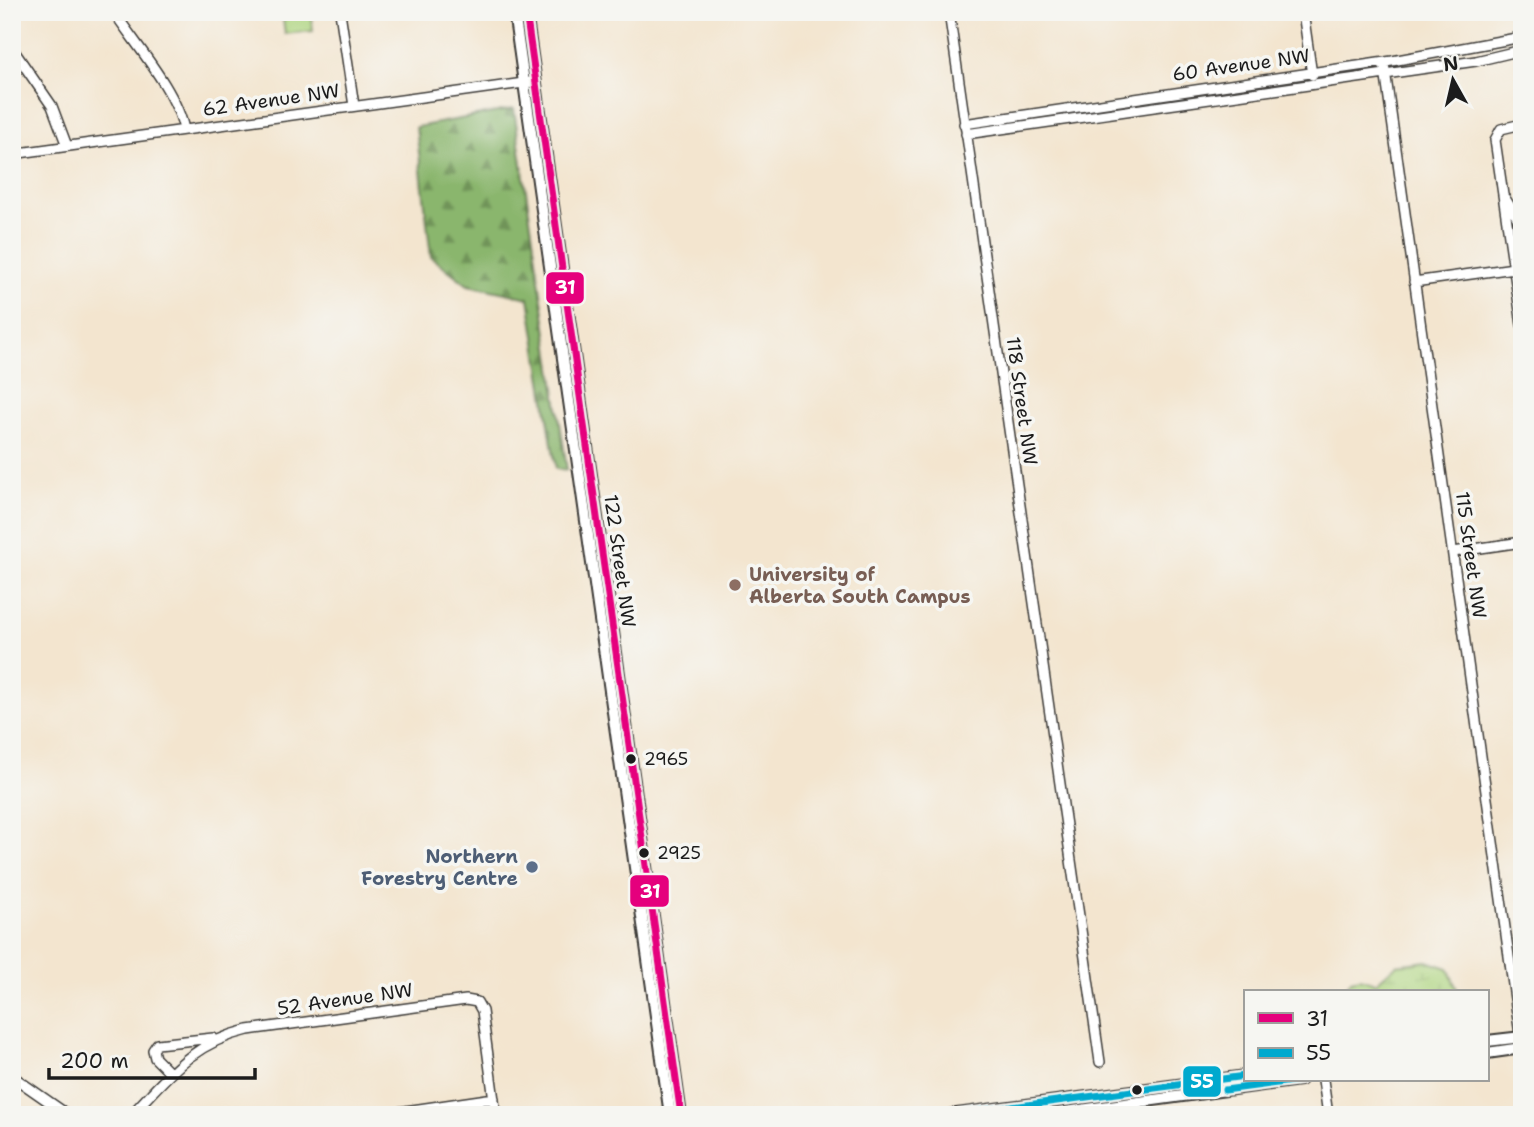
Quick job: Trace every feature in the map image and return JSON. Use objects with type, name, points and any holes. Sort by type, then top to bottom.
[{"type":"main road","name":"122 Street NW","points":[[514,12],[528,82],[681,1115]]},
{"type":"main road","name":"122 Street NW","points":[[526,12],[528,82],[670,1115]]},
{"type":"main road","points":[[1488,1041],[1522,1037]]},
{"type":"main road","points":[[1488,1053],[1522,1049]]},
{"type":"main road","points":[[949,1115],[1244,1076]]},
{"type":"main road","points":[[1044,1115],[1285,1082]]},
{"type":"street","points":[[114,12],[162,83],[179,113],[184,130]]},
{"type":"street","points":[[340,12],[354,106]]},
{"type":"street","name":"118 Street NW","points":[[949,12],[1100,1062]]},
{"type":"street","points":[[1303,12],[1313,84]]},
{"type":"street","name":"60 Avenue NW","points":[[964,124],[1384,62],[1522,37]]},
{"type":"street","points":[[12,48],[55,113],[67,146]]},
{"type":"street","name":"60 Avenue NW","points":[[966,134],[1476,61],[1522,50]]},
{"type":"street","name":"115 Street NW","points":[[1384,62],[1522,1049]]},
{"type":"street","name":"62 Avenue NW","points":[[12,154],[528,82]]},
{"type":"street","points":[[1522,124],[1505,126],[1498,132],[1495,140],[1522,325]]},
{"type":"street","points":[[1503,194],[1522,226]]},
{"type":"street","points":[[1414,282],[1514,268]]},
{"type":"street","points":[[1453,552],[1522,542]]},
{"type":"street","name":"52 Avenue NW","points":[[170,1073],[153,1055],[158,1044],[219,1038],[248,1030],[461,1000],[477,1002],[482,1014],[494,1098]]},
{"type":"street","name":"52 Avenue NW","points":[[131,1115],[193,1052],[219,1038]]},
{"type":"street","points":[[12,1076],[68,1115]]},
{"type":"street","points":[[1323,1082],[1328,1115]]},
{"type":"street","points":[[378,1115],[494,1098],[496,1115]]},
{"type":"green space","points":[[282,12],[311,12],[313,31],[285,34]]},
{"type":"green space","points":[[514,109],[567,470],[556,469],[529,298],[468,285],[431,257],[416,127]]},
{"type":"green space","points":[[1427,961],[1448,968],[1457,990],[1344,990],[1351,980],[1360,978],[1376,983],[1396,965]]},
{"type":"transit line","name":"31","points":[[526,12],[681,1115]]},
{"type":"transit line","name":"55","points":[[951,1115],[1244,1076]]},
{"type":"transit line","name":"55","points":[[1225,1090],[1285,1082]]},
{"type":"place","name":"University of Alberta South Campus","points":[[735,585]]},
{"type":"place","name":"2965","points":[[631,759]]},
{"type":"place","name":"2925","points":[[644,853]]},
{"type":"place","name":"Northern Forestry Centre","points":[[532,867]]}]
